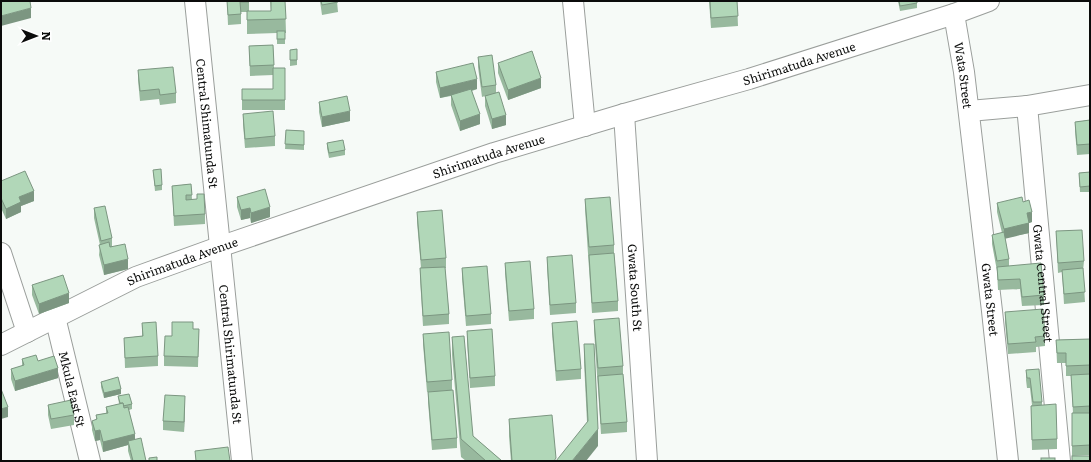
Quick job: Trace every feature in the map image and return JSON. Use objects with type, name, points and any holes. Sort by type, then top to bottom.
[{"type":"street","name":"Central Shimatunda St","points":[[195,1],[219,247]]},
{"type":"street","points":[[573,1],[585,126]]},
{"type":"street","name":"Shirimatuda Avenue","points":[[1,345],[136,277],[219,247],[494,153],[624,114],[749,79],[954,14],[979,3]]},
{"type":"street","name":"Wata Street","points":[[954,14],[964,72],[972,137]]},
{"type":"street","points":[[969,111],[1027,106],[1090,95]]},
{"type":"street","name":"Gwata Central Street","points":[[1027,106],[1060,461]]},
{"type":"street","name":"Gwata South St","points":[[624,114],[647,461]]},
{"type":"street","name":"Gwata Street","points":[[972,137],[1008,461]]},
{"type":"street","name":"Central Shirimatunda St","points":[[219,247],[242,461]]},
{"type":"street","points":[[1,253],[27,332]]},
{"type":"street","name":"Mkula East St","points":[[56,317],[90,461]]},
{"type":"building","points":[[1,1],[30,1],[31,8],[1,16]]},
{"type":"building","points":[[227,1],[249,2],[240,2],[241,14],[228,15]]},
{"type":"building","points":[[271,1],[285,1],[286,19],[247,20],[247,11],[271,11]]},
{"type":"building","points":[[321,1],[337,1],[338,2],[322,5]]},
{"type":"building","points":[[710,1],[737,1],[738,16],[711,18]]},
{"type":"building","points":[[899,1],[917,1],[917,3],[900,6]]},
{"type":"building","points":[[277,31],[285,31],[285,39],[277,39]]},
{"type":"building","points":[[273,45],[274,65],[250,66],[249,46]]},
{"type":"building","points":[[297,49],[297,60],[290,60],[290,50]]},
{"type":"building","points":[[532,51],[541,78],[508,90],[498,63]]},
{"type":"building","points":[[492,55],[496,85],[482,87],[478,57]]},
{"type":"building","points":[[473,63],[477,79],[440,88],[436,72]]},
{"type":"building","points":[[173,67],[176,93],[160,95],[159,89],[140,91],[138,70]]},
{"type":"building","points":[[273,68],[285,68],[285,100],[242,100],[242,89],[273,89]]},
{"type":"building","points":[[471,89],[480,114],[460,121],[451,95]]},
{"type":"building","points":[[499,92],[506,115],[492,119],[485,96]]},
{"type":"building","points":[[347,96],[350,111],[322,117],[319,102]]},
{"type":"building","points":[[273,111],[275,136],[245,139],[243,114]]},
{"type":"building","points":[[1090,120],[1090,144],[1077,145],[1075,122]]},
{"type":"building","points":[[286,130],[304,131],[304,145],[285,144]]},
{"type":"building","points":[[343,140],[345,150],[329,153],[327,143]]},
{"type":"building","points":[[161,169],[162,185],[155,186],[153,170]]},
{"type":"building","points":[[25,171],[34,191],[19,197],[21,202],[6,209],[1,198],[1,181]]},
{"type":"building","points":[[1090,172],[1090,186],[1080,187],[1079,173]]},
{"type":"building","points":[[191,184],[192,195],[186,195],[186,200],[197,199],[197,194],[204,194],[205,214],[174,216],[172,186]]},
{"type":"building","points":[[265,189],[270,207],[251,213],[250,208],[241,210],[237,197]]},
{"type":"building","points":[[610,197],[614,245],[589,247],[585,199]]},
{"type":"building","points":[[1022,197],[1023,202],[1029,200],[1032,212],[1027,213],[1029,223],[1004,229],[997,203]]},
{"type":"building","points":[[105,206],[112,238],[101,241],[94,208]]},
{"type":"building","points":[[442,210],[446,258],[421,260],[417,212]]},
{"type":"building","points":[[1082,230],[1084,261],[1058,263],[1056,231]]},
{"type":"building","points":[[1004,232],[1009,259],[997,261],[992,235]]},
{"type":"building","points":[[109,242],[110,247],[125,244],[128,259],[104,265],[99,245]]},
{"type":"building","points":[[614,253],[618,301],[592,303],[589,255]]},
{"type":"building","points":[[572,255],[576,303],[550,305],[547,257]]},
{"type":"building","points":[[530,261],[534,309],[509,311],[505,263]]},
{"type":"building","points":[[1041,263],[1044,295],[1022,297],[1020,279],[998,280],[997,267]]},
{"type":"building","points":[[487,266],[491,314],[466,316],[462,268]]},
{"type":"building","points":[[445,267],[449,314],[423,316],[420,268]]},
{"type":"building","points":[[1083,268],[1085,292],[1064,294],[1062,270]]},
{"type":"building","points":[[63,275],[69,293],[39,304],[32,285]]},
{"type":"building","points":[[1043,309],[1045,336],[1035,337],[1036,342],[1008,344],[1005,312]]},
{"type":"building","points":[[619,318],[623,366],[598,368],[594,320]]},
{"type":"building","points":[[577,321],[581,369],[556,371],[552,323]]},
{"type":"building","points":[[156,322],[158,356],[125,358],[124,338],[143,336],[142,323]]},
{"type":"building","points":[[172,322],[193,322],[193,329],[199,329],[198,357],[164,356],[165,336],[172,336]]},
{"type":"building","points":[[492,329],[495,376],[470,378],[467,331]]},
{"type":"building","points":[[449,332],[452,380],[427,382],[423,334]]},
{"type":"building","points":[[464,336],[473,436],[502,461],[486,461],[461,439],[452,337]]},
{"type":"building","points":[[1090,339],[1090,365],[1066,366],[1066,353],[1057,353],[1056,340]]},
{"type":"building","points":[[584,344],[594,344],[598,429],[572,461],[556,461],[588,421]]},
{"type":"building","points":[[36,355],[38,361],[54,356],[58,368],[15,381],[11,369],[24,365],[22,359]]},
{"type":"building","points":[[1039,369],[1042,402],[1033,402],[1030,378],[1027,378],[1026,370]]},
{"type":"building","points":[[623,374],[627,422],[601,424],[598,376]]},
{"type":"building","points":[[1090,374],[1090,406],[1073,407],[1071,375]]},
{"type":"building","points":[[118,377],[121,389],[104,393],[101,382]]},
{"type":"building","points":[[1,389],[8,407],[1,409]]},
{"type":"building","points":[[453,390],[457,438],[432,440],[428,392]]},
{"type":"building","points":[[129,394],[132,404],[123,406],[123,403],[120,403],[118,396]]},
{"type":"building","points":[[165,395],[185,396],[184,422],[163,421]]},
{"type":"building","points":[[71,400],[74,415],[51,419],[48,405]]},
{"type":"building","points":[[123,403],[124,408],[128,407],[135,434],[103,442],[100,430],[95,431],[92,421],[97,419],[96,415],[108,413],[106,407]]},
{"type":"building","points":[[1056,404],[1057,439],[1032,440],[1031,406]]},
{"type":"building","points":[[1072,413],[1090,413],[1090,445],[1072,446]]},
{"type":"building","points":[[552,415],[556,458],[554,461],[512,461],[509,419]]},
{"type":"building","points":[[141,438],[146,461],[133,461],[128,441]]},
{"type":"building","points":[[228,447],[230,461],[196,461],[195,451]]},
{"type":"building","points":[[1072,456],[1090,456],[1090,461],[1072,461]]},
{"type":"building","points":[[157,457],[157,461],[149,461],[149,458]]},
{"type":"building","points":[[1041,458],[1055,458],[1055,461],[1041,461]]}]
